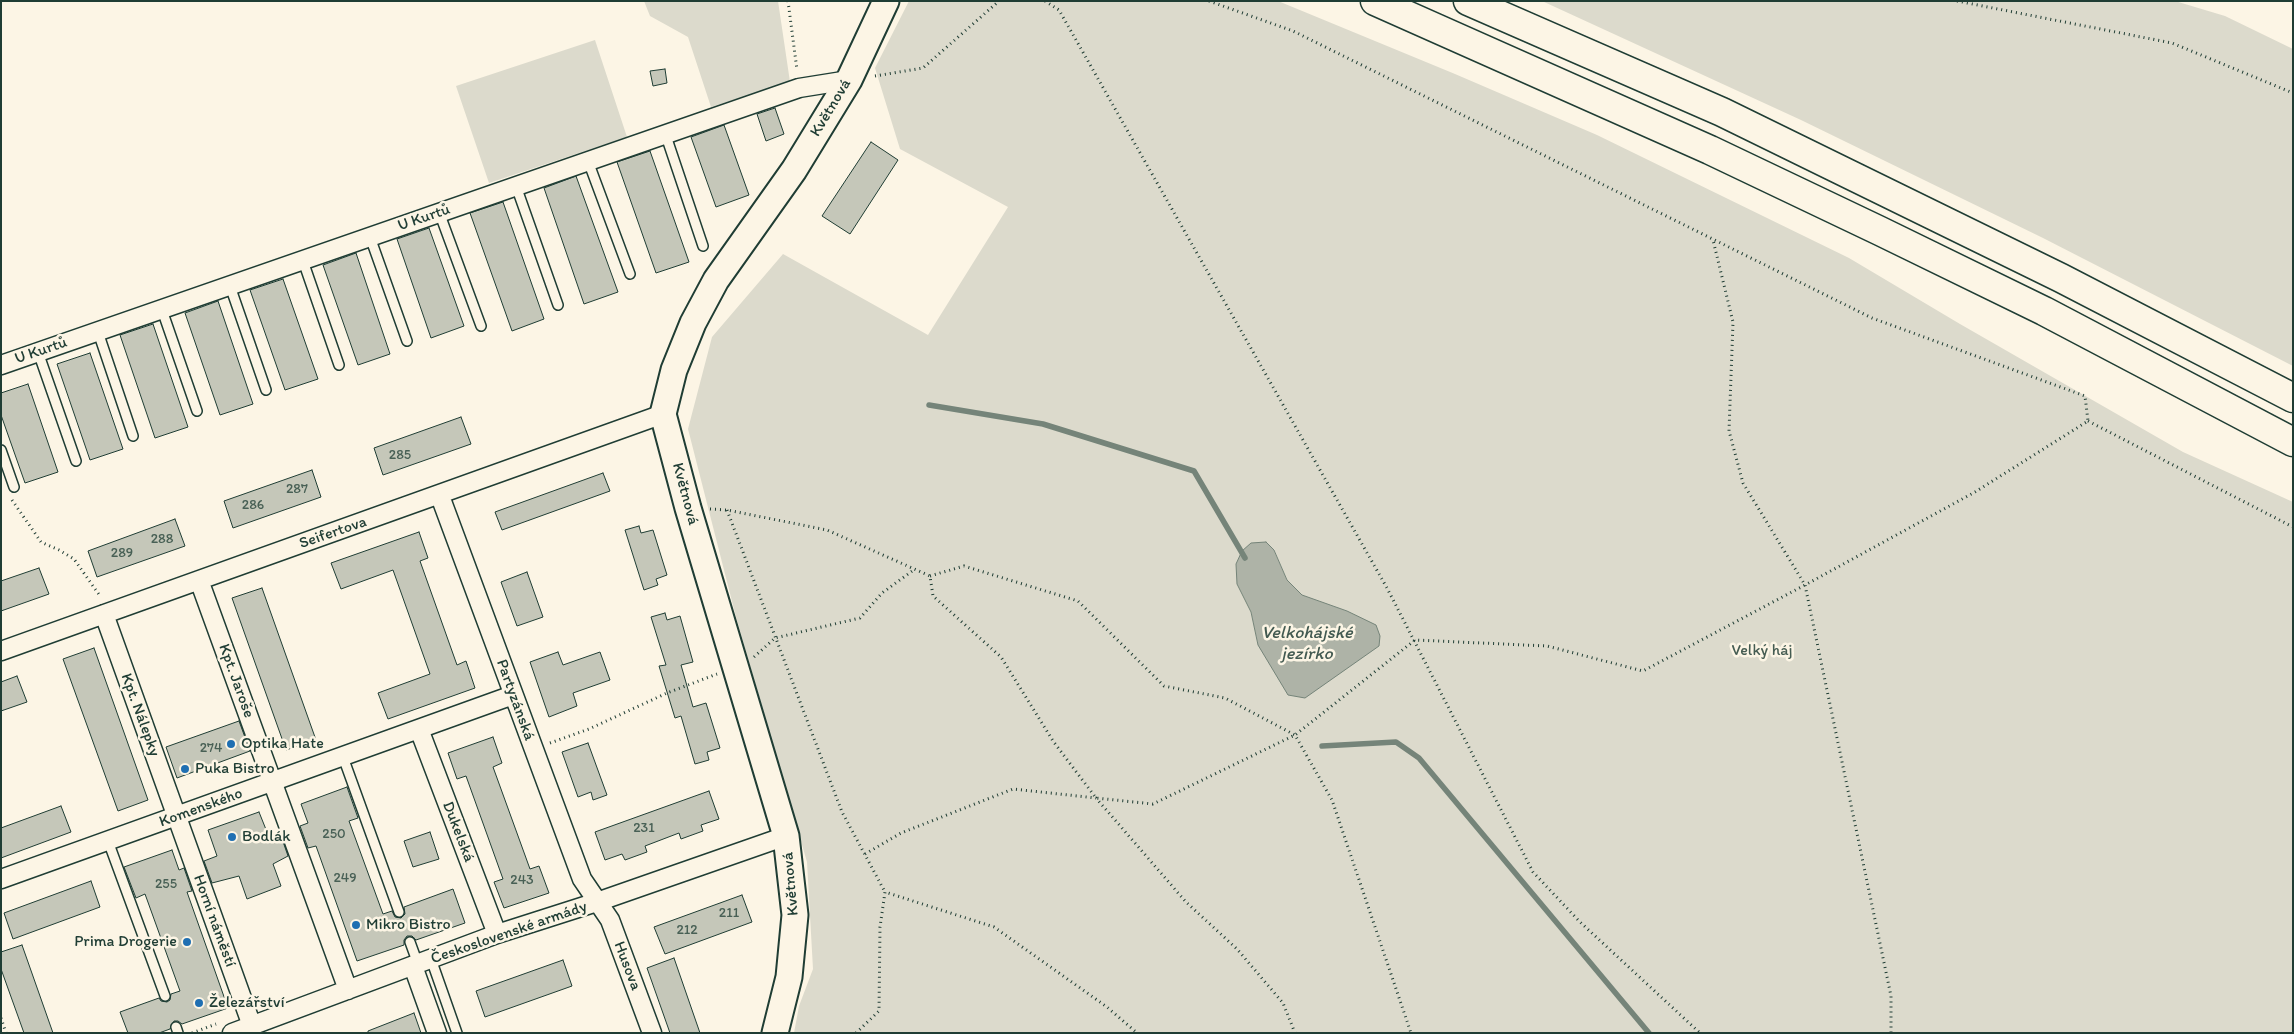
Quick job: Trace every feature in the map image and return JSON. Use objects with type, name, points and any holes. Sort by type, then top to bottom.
[{"type":"highway","points":[[1375,1],[1710,150],[1880,231],[2044,311],[2293,442]]},
{"type":"highway","points":[[1468,1],[1722,112],[2061,278],[2293,398]]},
{"type":"street","name":"Květnová","points":[[775,1033],[788,977],[795,915],[786,836],[722,667],[688,508],[663,414],[674,370],[692,324],[716,280],[794,170],[849,80],[886,1]]},
{"type":"street","name":"U Kurtů","points":[[1,365],[665,133],[799,88],[849,80]]},
{"type":"street","name":"Seifertova","points":[[1,650],[103,606],[199,580],[440,496],[663,414]]},
{"type":"street","name":"Partyzánská","points":[[440,496],[582,879],[597,902]]},
{"type":"street","name":"Kpt. Jaroše","points":[[199,580],[273,782]]},
{"type":"street","name":"Kpt. Nálepky","points":[[103,606],[177,816]]},
{"type":"street","name":"Komenského","points":[[1,879],[513,695]]},
{"type":"street","name":"Dukelská","points":[[419,729],[497,934]]},
{"type":"street","points":[[273,782],[348,990]]},
{"type":"street","name":"Horní náměstí","points":[[177,816],[252,1026]]},
{"type":"street","name":"Československé armády","points":[[232,1033],[497,934],[597,902],[786,836]]},
{"type":"street","name":"Husova","points":[[597,902],[610,920],[652,1033]]},
{"type":"street","points":[[421,963],[437,1033]]},
{"type":"lane","points":[[665,133],[703,246]]},
{"type":"lane","points":[[588,161],[630,274]]},
{"type":"lane","points":[[516,186],[558,305]]},
{"type":"lane","points":[[440,212],[481,326]]},
{"type":"lane","points":[[370,236],[408,341]]},
{"type":"lane","points":[[303,261],[339,365]]},
{"type":"lane","points":[[230,286],[266,390]]},
{"type":"lane","points":[[162,310],[197,411]]},
{"type":"lane","points":[[98,332],[133,436]]},
{"type":"lane","points":[[38,352],[76,460]]},
{"type":"lane","points":[[1,450],[14,487]]},
{"type":"lane","points":[[343,757],[399,912]]},
{"type":"lane","points":[[108,841],[164,996]]},
{"type":"lane","points":[[410,942],[457,1033]]},
{"type":"path","points":[[788,1],[799,88]]},
{"type":"path","points":[[849,80],[923,68],[998,1]]},
{"type":"path","points":[[1045,1],[1059,10],[1415,640],[1533,872],[1580,922],[1700,1033]]},
{"type":"path","points":[[1210,1],[1293,31],[1872,318],[2086,396],[2088,421]]},
{"type":"path","points":[[1957,1],[2172,44],[2293,92]]},
{"type":"path","points":[[1713,239],[1733,322],[1729,431],[1743,483],[1805,584],[1891,996],[1891,1033]]},
{"type":"path","points":[[2088,421],[2293,527]]},
{"type":"path","points":[[864,854],[901,833],[1013,788],[1153,804],[1295,735],[1415,640],[1547,646],[1643,671],[1975,492],[2088,421]]},
{"type":"path","points":[[11,498],[41,542],[74,559],[103,606]]},
{"type":"path","points":[[688,508],[727,510],[828,530],[930,576],[964,566],[1078,601],[1164,686],[1225,698],[1295,735],[1332,800],[1411,1033]]},
{"type":"path","points":[[727,510],[842,812],[885,892],[880,927],[880,1011],[856,1033]]},
{"type":"path","points":[[543,746],[589,729],[722,667],[755,656],[775,638],[860,618],[882,593],[915,569]]},
{"type":"path","points":[[930,576],[933,596],[1000,657],[1053,741],[1096,798],[1186,902],[1237,949],[1283,1003],[1295,1033]]},
{"type":"path","points":[[720,684],[722,667]]},
{"type":"path","points":[[885,892],[994,927],[1107,1007],[1137,1033]]},
{"type":"path","points":[[1,1018],[6,1033]]},
{"type":"green space","points":[[644,1],[778,1],[790,82],[711,107],[688,37],[650,16]]},
{"type":"green space","name":"Velký háj","points":[[909,1],[1278,1],[1597,135],[1849,258],[2183,452],[2293,502],[2293,1033],[794,1033],[799,1006],[813,969],[807,862],[736,617],[688,429],[712,337],[783,254],[928,335],[1008,207],[900,149],[875,68]],"holes":[[[1274,549],[1287,580],[1302,596],[1347,611],[1258,645],[1251,612],[1237,584]]]},
{"type":"green space","points":[[1542,1],[2175,1],[2225,16],[2293,49],[2293,366],[2043,238],[1801,120]]},
{"type":"green space","points":[[595,40],[627,137],[489,183],[456,86]]},
{"type":"water","name":"Velkohájské jezírko","points":[[1266,542],[1274,550],[1287,580],[1302,595],[1347,611],[1376,625],[1380,636],[1379,646],[1305,698],[1288,695],[1258,645],[1251,612],[1237,584],[1236,564],[1242,551],[1251,543]]},
{"type":"building","points":[[665,69],[667,83],[653,86],[650,71]]},
{"type":"building","points":[[775,108],[784,134],[766,141],[757,114]]},
{"type":"building","points":[[724,125],[749,195],[716,207],[691,137]]},
{"type":"building","points":[[871,142],[898,160],[850,234],[822,216]]},
{"type":"building","points":[[650,151],[689,262],[656,273],[617,162]]},
{"type":"building","points":[[576,176],[618,292],[584,304],[544,188]]},
{"type":"building","points":[[503,202],[544,319],[512,331],[470,213]]},
{"type":"building","points":[[429,228],[464,326],[431,338],[397,239]]},
{"type":"building","points":[[356,253],[390,354],[358,365],[323,265]]},
{"type":"building","points":[[283,279],[318,379],[285,390],[250,290]]},
{"type":"building","points":[[218,301],[253,404],[220,415],[185,313]]},
{"type":"building","points":[[153,324],[188,427],[155,438],[120,335]]},
{"type":"building","points":[[90,353],[123,449],[90,460],[57,364]]},
{"type":"building","points":[[28,384],[58,472],[25,483],[1,415],[1,393]]},
{"type":"building","points":[[461,417],[471,444],[383,475],[374,448]]},
{"type":"building","points":[[312,470],[321,497],[233,528],[224,501]]},
{"type":"building","points":[[603,473],[610,491],[502,530],[495,512]]},
{"type":"building","points":[[175,519],[185,546],[97,577],[88,551]]},
{"type":"building","points":[[639,526],[641,533],[653,530],[667,575],[656,579],[658,585],[644,590],[625,530]]},
{"type":"building","points":[[419,532],[428,558],[420,561],[457,665],[466,661],[475,688],[388,719],[378,693],[430,674],[393,570],[341,589],[331,563]]},
{"type":"building","points":[[39,568],[49,594],[1,611],[1,581]]},
{"type":"building","points":[[527,572],[543,617],[517,626],[501,582]]},
{"type":"building","points":[[262,588],[316,740],[286,750],[232,598]]},
{"type":"building","points":[[665,613],[667,620],[680,616],[693,662],[681,665],[693,707],[706,703],[720,748],[707,752],[709,760],[695,764],[681,716],[675,718],[659,666],[666,665],[651,617]]},
{"type":"building","points":[[94,648],[148,800],[118,811],[63,659]]},
{"type":"building","points":[[558,652],[563,665],[600,652],[610,680],[573,693],[577,706],[549,717],[530,662]]},
{"type":"building","points":[[17,676],[27,702],[1,711],[1,682]]},
{"type":"building","points":[[239,721],[250,751],[177,778],[166,747]]},
{"type":"building","points":[[493,737],[502,763],[493,767],[530,869],[539,866],[549,893],[504,908],[494,882],[503,879],[466,776],[457,779],[448,753]]},
{"type":"building","points":[[588,743],[607,795],[593,800],[591,792],[578,797],[562,752]]},
{"type":"building","points":[[347,787],[358,818],[349,821],[383,914],[392,911],[395,917],[401,918],[405,914],[404,907],[453,889],[465,923],[416,940],[412,936],[407,936],[404,940],[404,945],[357,961],[316,846],[308,848],[300,826],[308,823],[301,804]]},
{"type":"building","points":[[709,791],[719,819],[701,825],[703,831],[681,839],[679,833],[645,846],[647,852],[625,860],[622,854],[605,860],[595,832]]},
{"type":"building","points":[[61,806],[71,832],[1,858],[1,828]]},
{"type":"building","points":[[259,812],[269,837],[280,833],[288,856],[273,864],[281,886],[247,899],[239,876],[212,883],[204,861],[217,856],[208,830]]},
{"type":"building","points":[[430,832],[439,859],[413,867],[404,841]]},
{"type":"building","points":[[172,850],[179,870],[184,868],[192,891],[187,892],[228,1008],[182,1024],[174,1021],[170,1029],[159,1033],[128,1033],[120,1012],[159,998],[161,1001],[167,1002],[170,1000],[171,994],[180,991],[145,894],[136,898],[124,867]]},
{"type":"building","points":[[91,881],[100,907],[13,939],[4,913]]},
{"type":"building","points":[[742,895],[752,922],[665,954],[654,927]]},
{"type":"building","points":[[22,945],[53,1033],[24,1033],[1,969],[1,952]]},
{"type":"building","points":[[674,958],[700,1033],[670,1033],[647,968]]},
{"type":"building","points":[[563,960],[572,986],[485,1017],[476,991]]},
{"type":"building","points":[[414,1013],[421,1033],[368,1033],[368,1031]]},
{"type":"waterway","points":[[929,405],[1043,424],[1194,471],[1245,558]]},
{"type":"waterway","points":[[1322,746],[1396,742],[1419,758],[1649,1033]]},
{"type":"place","name":"Optika Hate","points":[[231,744]]},
{"type":"place","name":"Puka Bistro","points":[[185,769]]},
{"type":"place","name":"Bodlák","points":[[232,837]]},
{"type":"place","name":"Mikro Bistro","points":[[356,925]]},
{"type":"place","name":"Prima Drogerie","points":[[187,942]]},
{"type":"place","name":"Železářství","points":[[199,1003]]}]
